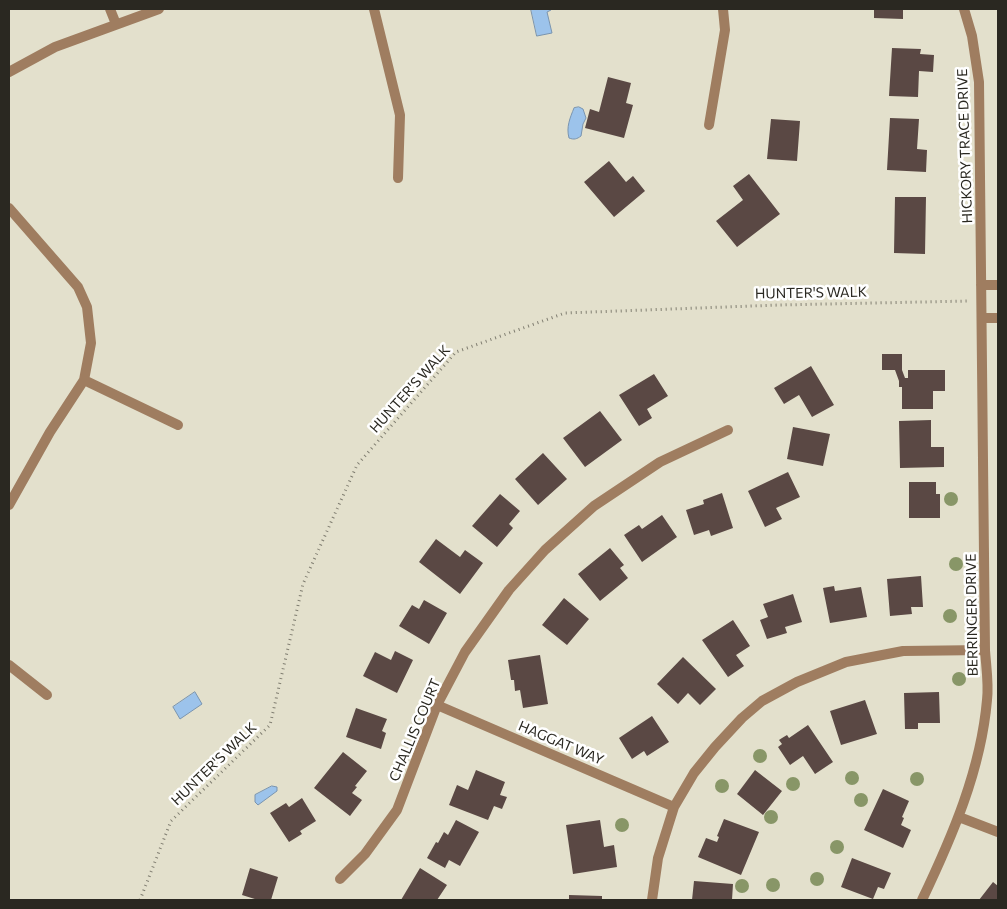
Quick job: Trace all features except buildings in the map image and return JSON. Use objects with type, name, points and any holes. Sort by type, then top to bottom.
[{"type":"street","points":[[110,9],[116,24]]},
{"type":"street","points":[[9,72],[55,47],[159,9]]},
{"type":"street","points":[[374,9],[400,115],[398,178]]},
{"type":"street","points":[[708,124],[725,30],[723,9]]},
{"type":"street","name":"HICKORY TRACE DRIVE","points":[[964,9],[972,36],[979,82],[982,318]]},
{"type":"street","points":[[9,208],[78,287],[87,306],[91,343],[84,380],[50,432],[9,505]]},
{"type":"street","points":[[981,285],[998,285]]},
{"type":"street","points":[[982,318],[998,318]]},
{"type":"street","name":"BERRINGER DRIVE","points":[[922,900],[959,816],[978,756],[988,698],[985,650],[982,318]]},
{"type":"street","points":[[84,380],[178,425]]},
{"type":"street","name":"CHALLIS COURT","points":[[340,879],[365,854],[397,810],[437,705],[465,652],[509,590],[545,550],[594,506],[660,462],[728,430]]},
{"type":"street","points":[[652,900],[658,858],[674,807],[694,773],[715,747],[742,718],[762,701],[797,682],[846,662],[903,650],[985,650]]},
{"type":"street","points":[[9,665],[47,695]]},
{"type":"street","name":"HAGGAT WAY","points":[[437,705],[674,807]]},
{"type":"street","points":[[959,816],[998,832]]},
{"type":"path","name":"HUNTER'S WALK","points":[[140,900],[171,821],[270,725],[303,584],[357,465],[456,352],[564,313],[982,300]]},
{"type":"water","points":[[531,9],[551,9],[547,12],[552,33],[537,36]]},
{"type":"water","points":[[579,107],[583,109],[586,118],[581,136],[571,139],[568,134],[569,123],[574,108]]},
{"type":"water","points":[[195,692],[202,704],[180,719],[173,707]]},
{"type":"water","points":[[272,786],[277,787],[277,791],[258,805],[255,802],[255,795]]}]
